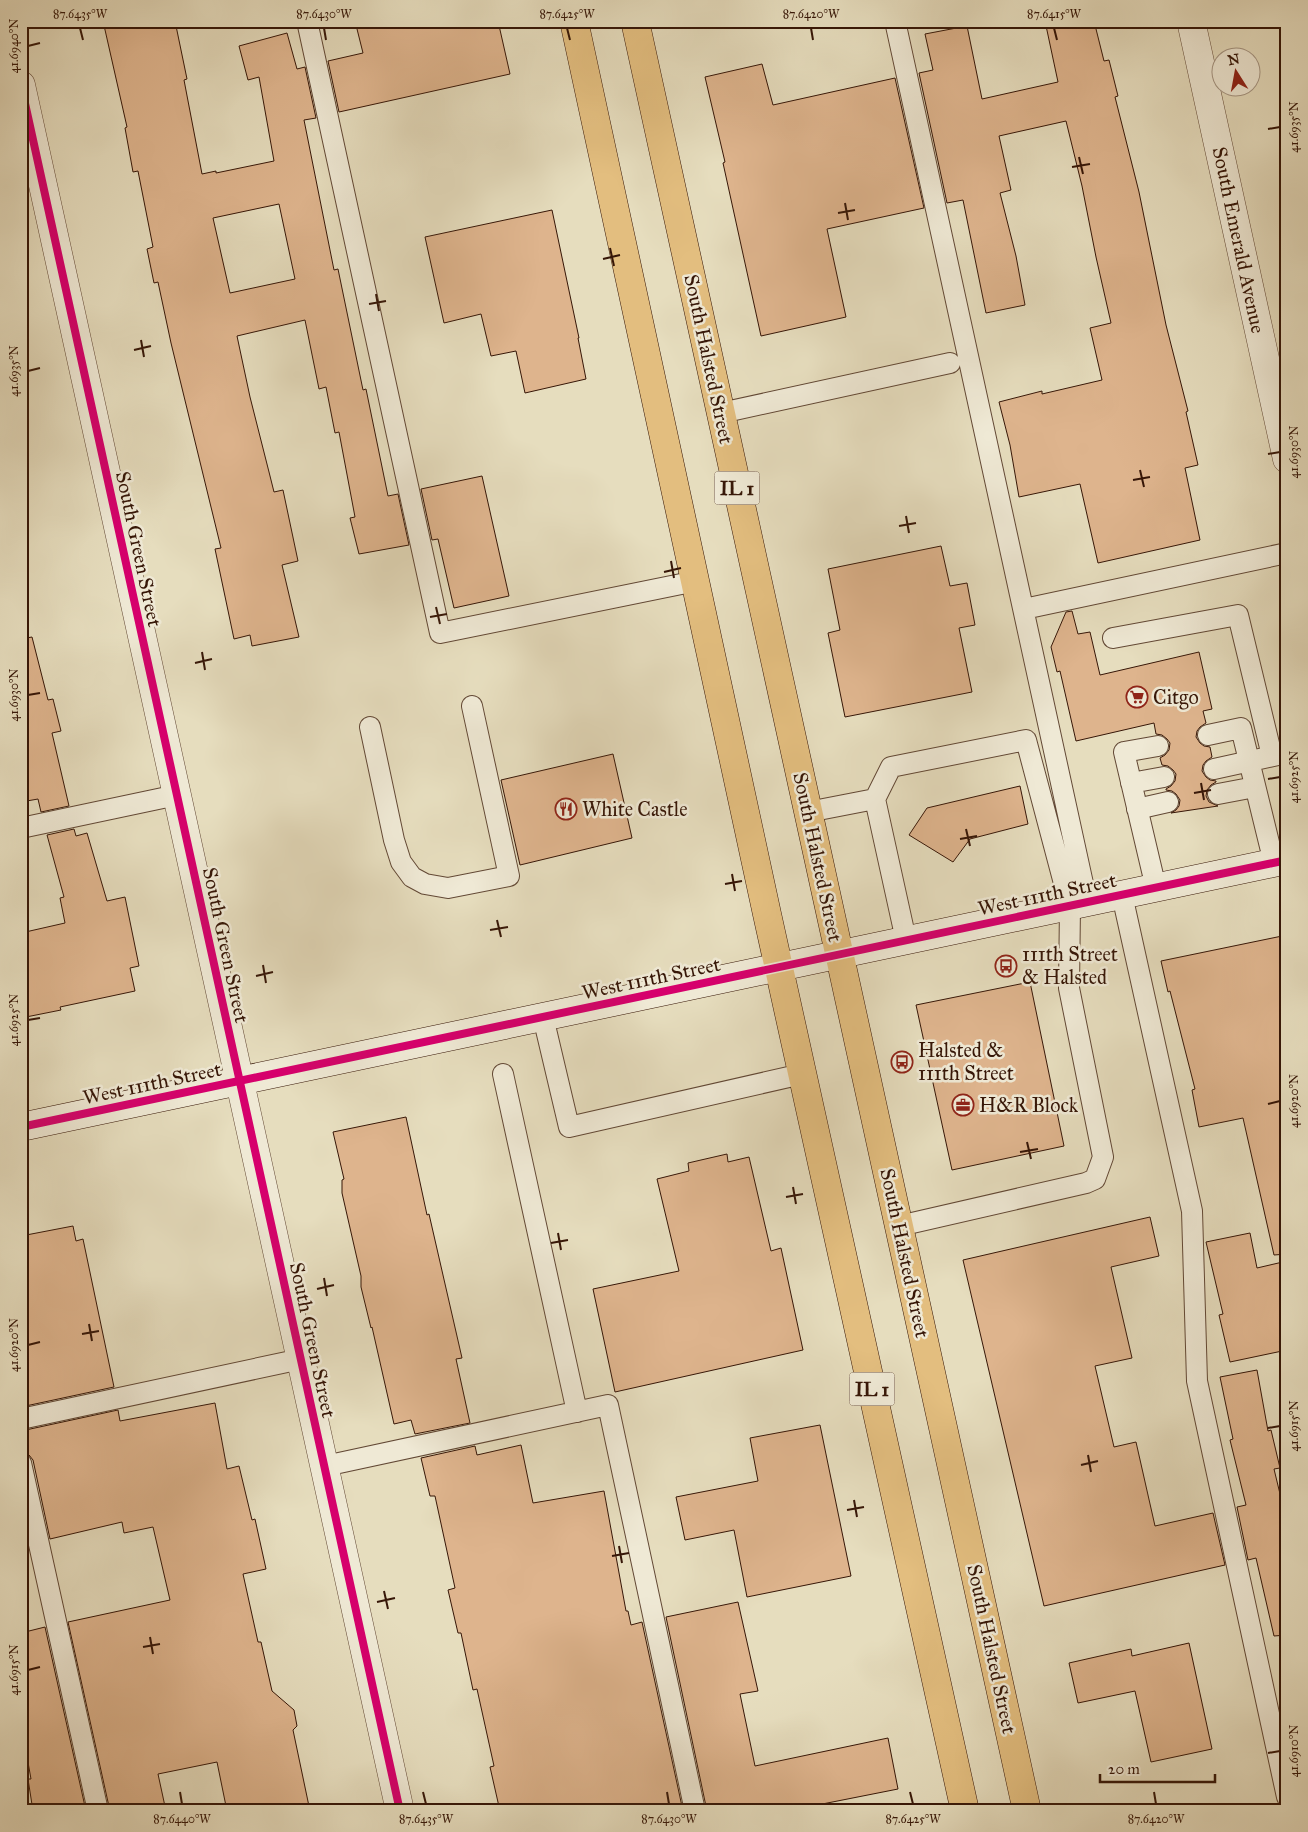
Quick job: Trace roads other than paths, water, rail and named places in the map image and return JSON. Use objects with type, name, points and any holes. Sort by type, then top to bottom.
[{"type":"main road","name":"IL 1","points":[[574,21],[802,1074],[965,1811]]},
{"type":"main road","name":"South Halsted Street","points":[[635,21],[1027,1811]]},
{"type":"street","name":"South Emerald Avenue","points":[[1191,21],[1287,459]]},
{"type":"street","name":"South Green Street","points":[[21,85],[400,1811]]},
{"type":"street","name":"West 111th Street","points":[[21,1127],[1280,862]]},
{"type":"lane","points":[[307,21],[440,633],[696,581]]},
{"type":"lane","points":[[895,21],[1024,609],[1079,904],[1069,988],[1103,1157],[1095,1179],[1086,1183],[899,1226]]},
{"type":"lane","points":[[721,413],[950,363]]},
{"type":"lane","points":[[1024,609],[1287,553]]},
{"type":"lane","points":[[1113,638],[1238,615],[1280,754],[1214,769]]},
{"type":"lane","points":[[370,727],[394,840],[401,862],[412,877],[424,884],[448,888],[509,876],[472,706]]},
{"type":"lane","points":[[1208,735],[1241,728],[1255,787],[1280,862]]},
{"type":"lane","points":[[906,940],[875,799],[891,766],[1026,740],[1079,904]]},
{"type":"lane","points":[[1156,888],[1124,752],[1158,746]]},
{"type":"lane","points":[[1131,784],[1164,777]]},
{"type":"lane","points":[[1218,794],[1255,787]]},
{"type":"lane","points":[[21,828],[177,795]]},
{"type":"lane","points":[[808,812],[875,799]]},
{"type":"lane","points":[[1137,809],[1168,802]]},
{"type":"lane","points":[[1122,895],[1192,1211],[1198,1381],[1287,1797]]},
{"type":"lane","points":[[544,1017],[569,1126],[802,1074]]},
{"type":"lane","points":[[503,1074],[577,1412]]},
{"type":"lane","points":[[21,1419],[301,1359]]},
{"type":"lane","points":[[324,1466],[608,1405],[695,1811]]},
{"type":"lane","points":[[21,1463],[98,1811]]},
{"type":"place","name":"Citgo","points":[[1137,697]]},
{"type":"place","name":"White Castle","points":[[566,809]]},
{"type":"place","name":"111th Street & Halsted","points":[[1006,966]]},
{"type":"place","name":"Halsted & 111th Street","points":[[902,1062]]},
{"type":"place","name":"H&R Block","points":[[963,1105]]}]
